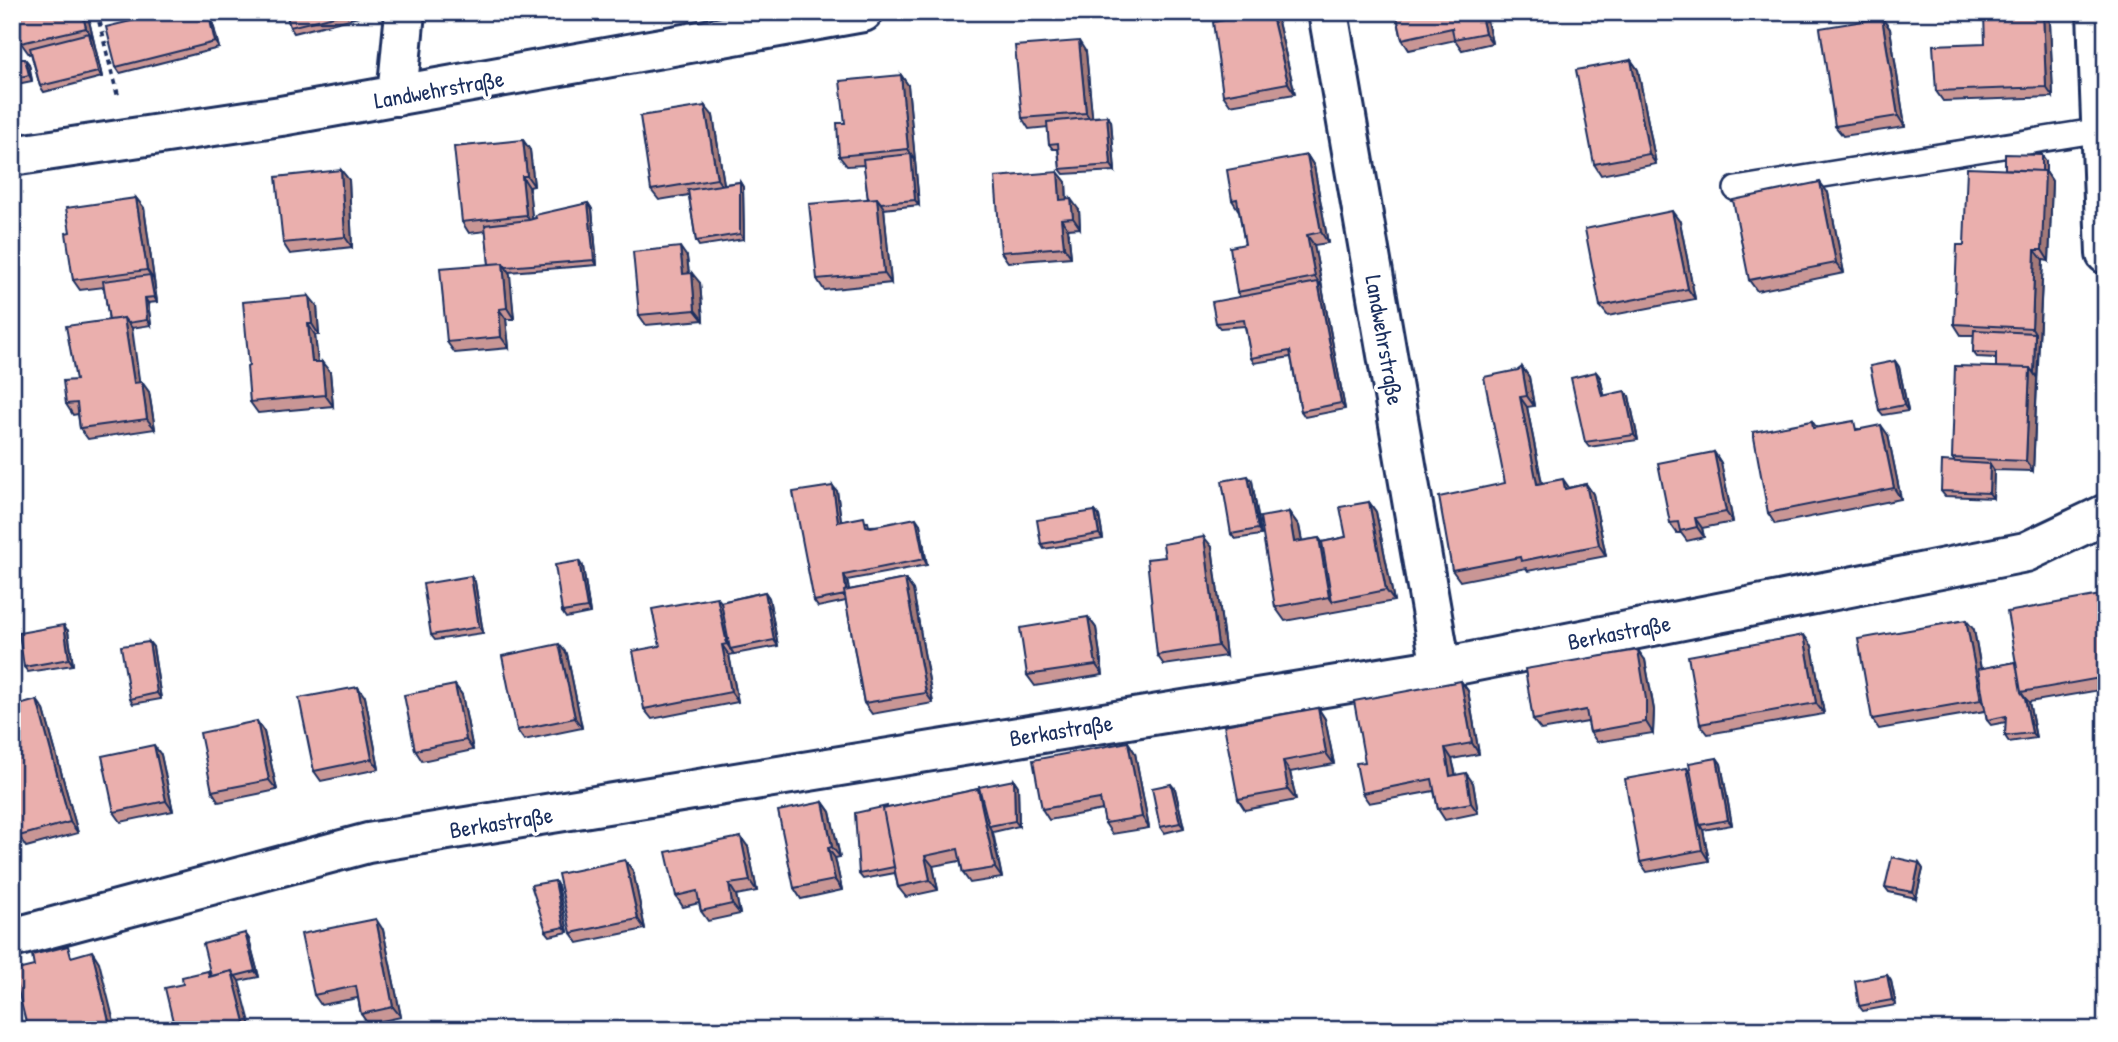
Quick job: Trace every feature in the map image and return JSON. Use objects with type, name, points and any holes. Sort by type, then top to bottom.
[{"type":"street","points":[[397,96],[405,12]]},
{"type":"street","name":"Landwehrstraße","points":[[12,156],[397,96],[863,12]]},
{"type":"street","name":"Landwehrstraße","points":[[1328,12],[1441,668]]},
{"type":"street","points":[[2097,12],[2106,254]]},
{"type":"street","name":"Berkastraße","points":[[12,939],[368,844],[1441,668],[2025,552],[2106,514]]},
{"type":"lane","points":[[1736,188],[2101,130]]},
{"type":"path","points":[[97,12],[128,139]]},
{"type":"building","points":[[14,12],[82,12],[86,28],[21,43]]},
{"type":"building","points":[[168,12],[208,12],[215,42],[116,67],[106,27]]},
{"type":"building","points":[[286,12],[350,12],[290,27]]},
{"type":"building","points":[[1271,12],[1288,83],[1223,95],[1213,22]]},
{"type":"building","points":[[1396,12],[1480,12],[1485,33],[1454,39],[1452,28],[1402,39]]},
{"type":"building","points":[[2043,12],[2046,87],[1936,91],[1933,45],[1985,43],[1984,15]]},
{"type":"building","points":[[1882,18],[1898,116],[1835,126],[1820,28]]},
{"type":"building","points":[[89,33],[98,72],[40,86],[30,48]]},
{"type":"building","points":[[1079,41],[1086,113],[1022,118],[1015,46]]},
{"type":"building","points":[[12,59],[25,59],[29,75],[12,79]]},
{"type":"building","points":[[1631,60],[1649,154],[1594,164],[1576,70]]},
{"type":"building","points":[[901,75],[908,149],[839,156],[837,123],[845,123],[840,81]]},
{"type":"building","points":[[705,106],[717,179],[651,190],[640,116]]},
{"type":"building","points":[[1107,116],[1111,165],[1060,169],[1058,143],[1049,144],[1047,122]]},
{"type":"building","points":[[523,140],[527,176],[522,176],[526,215],[462,222],[454,147]]},
{"type":"building","points":[[911,154],[915,200],[881,203],[877,198],[868,199],[863,159]]},
{"type":"building","points":[[2005,154],[2042,155],[2042,171],[2005,169]]},
{"type":"building","points":[[1307,155],[1321,232],[1307,235],[1315,277],[1237,292],[1230,247],[1245,244],[1237,199],[1232,200],[1227,170]]},
{"type":"building","points":[[1967,168],[2045,171],[2042,250],[2035,250],[2032,328],[1954,324],[1957,245],[1964,245]]},
{"type":"building","points":[[341,170],[345,237],[283,243],[276,177]]},
{"type":"building","points":[[1058,172],[1060,200],[1071,199],[1073,218],[1061,219],[1064,247],[1001,252],[995,177]]},
{"type":"building","points":[[740,182],[740,234],[696,241],[688,190]]},
{"type":"building","points":[[1820,182],[1836,263],[1749,280],[1733,200]]},
{"type":"building","points":[[136,198],[147,270],[73,280],[66,233],[70,232],[66,208]]},
{"type":"building","points":[[877,198],[884,273],[817,279],[809,204]]},
{"type":"building","points":[[588,203],[594,260],[506,267],[503,263],[489,264],[485,225],[529,220],[536,218],[535,215]]},
{"type":"building","points":[[1672,211],[1688,289],[1600,306],[1585,229]]},
{"type":"building","points":[[680,247],[683,274],[692,273],[695,310],[639,315],[633,252]]},
{"type":"building","points":[[503,263],[507,308],[499,309],[501,337],[447,342],[440,268]]},
{"type":"building","points":[[150,275],[154,297],[145,298],[147,320],[128,323],[124,318],[109,320],[103,281]]},
{"type":"building","points":[[1318,282],[1341,403],[1301,411],[1290,351],[1251,358],[1244,320],[1216,323],[1212,302]]},
{"type":"building","points":[[309,296],[312,324],[308,324],[312,362],[322,362],[325,395],[250,402],[243,302]]},
{"type":"building","points":[[124,318],[134,383],[142,382],[147,419],[80,428],[77,403],[66,404],[63,381],[76,380],[66,326]]},
{"type":"building","points":[[1974,330],[2035,333],[2034,373],[2030,368],[1996,367],[1996,353],[1973,352]]},
{"type":"building","points":[[1895,361],[1904,405],[1879,410],[1870,366]]},
{"type":"building","points":[[1955,366],[2030,368],[2026,461],[1952,458]]},
{"type":"building","points":[[1522,367],[1527,396],[1520,397],[1537,484],[1563,479],[1565,489],[1586,484],[1599,545],[1521,561],[1520,557],[1452,570],[1439,497],[1505,483],[1484,377]]},
{"type":"building","points":[[1596,372],[1602,396],[1625,391],[1634,435],[1585,442],[1571,378]]},
{"type":"building","points":[[1812,421],[1813,428],[1854,421],[1856,430],[1881,425],[1894,488],[1768,513],[1753,432]]},
{"type":"building","points":[[1714,452],[1726,512],[1695,518],[1697,527],[1680,531],[1678,522],[1670,523],[1658,463]]},
{"type":"building","points":[[1942,461],[1990,464],[1989,493],[1941,491]]},
{"type":"building","points":[[1248,476],[1258,529],[1231,534],[1222,481]]},
{"type":"building","points":[[833,486],[838,522],[864,517],[866,526],[871,527],[916,518],[924,559],[844,575],[845,595],[814,601],[793,492]]},
{"type":"building","points":[[1369,502],[1386,590],[1332,601],[1322,542],[1346,537],[1340,507]]},
{"type":"building","points":[[1095,511],[1099,534],[1041,544],[1037,520]]},
{"type":"building","points":[[1289,512],[1294,542],[1319,538],[1329,597],[1275,607],[1260,517]]},
{"type":"building","points":[[1204,537],[1218,646],[1157,655],[1147,559],[1165,557],[1163,544]]},
{"type":"building","points":[[579,561],[587,608],[562,612],[555,565]]},
{"type":"building","points":[[471,576],[479,627],[431,635],[423,584]]},
{"type":"building","points":[[905,579],[926,693],[864,703],[844,591]]},
{"type":"building","points":[[765,592],[774,640],[730,649],[721,602]]},
{"type":"building","points":[[2106,594],[2106,677],[2021,692],[2007,612]]},
{"type":"building","points":[[717,597],[727,644],[722,645],[731,692],[644,709],[633,651],[660,646],[652,609]]},
{"type":"building","points":[[1088,617],[1096,665],[1027,675],[1020,628]]},
{"type":"building","points":[[1966,620],[1981,700],[1872,719],[1858,639]]},
{"type":"building","points":[[64,625],[69,659],[24,667],[19,633]]},
{"type":"building","points":[[1804,635],[1816,703],[1700,724],[1688,656]]},
{"type":"building","points":[[149,642],[157,693],[130,699],[121,646]]},
{"type":"building","points":[[559,644],[575,718],[517,730],[502,656]]},
{"type":"building","points":[[1638,650],[1646,699],[1646,722],[1590,732],[1586,710],[1533,720],[1525,669]]},
{"type":"building","points":[[2016,662],[2032,733],[2005,736],[2006,716],[1987,720],[1978,669]]},
{"type":"building","points":[[1461,681],[1472,743],[1445,748],[1450,776],[1466,773],[1471,803],[1438,809],[1432,779],[1362,793],[1356,763],[1365,762],[1354,701]]},
{"type":"building","points":[[455,685],[466,740],[415,750],[404,695]]},
{"type":"building","points":[[358,687],[372,759],[314,771],[299,698]]},
{"type":"building","points":[[37,700],[70,822],[19,836],[12,812],[12,707]]},
{"type":"building","points":[[1318,708],[1326,753],[1283,761],[1288,790],[1238,799],[1224,725]]},
{"type":"building","points":[[257,721],[269,780],[212,791],[200,733]]},
{"type":"building","points":[[1128,742],[1142,817],[1105,823],[1100,799],[1042,809],[1033,760]]},
{"type":"building","points":[[154,745],[166,801],[114,812],[102,756]]},
{"type":"building","points":[[1717,758],[1728,820],[1700,825],[1689,763]]},
{"type":"building","points":[[1687,768],[1702,850],[1640,862],[1625,779]]},
{"type":"building","points":[[1014,780],[1015,821],[989,826],[979,787]]},
{"type":"building","points":[[1171,784],[1180,823],[1160,827],[1152,788]]},
{"type":"building","points":[[978,789],[995,868],[963,873],[958,849],[925,856],[930,880],[898,887],[883,809]]},
{"type":"building","points":[[823,802],[835,880],[794,888],[778,811]]},
{"type":"building","points":[[887,806],[883,809],[894,867],[859,874],[855,813]]},
{"type":"building","points":[[741,837],[750,881],[729,884],[732,904],[701,911],[697,891],[676,896],[666,852]]},
{"type":"building","points":[[1892,857],[1919,863],[1913,892],[1885,887]]},
{"type":"building","points":[[625,860],[638,919],[571,933],[558,874]]},
{"type":"building","points":[[555,881],[564,927],[546,931],[531,885]]},
{"type":"building","points":[[376,919],[393,1007],[361,1014],[356,986],[314,995],[301,934]]},
{"type":"building","points":[[245,933],[255,971],[235,976],[232,971],[211,976],[203,944]]},
{"type":"building","points":[[68,946],[71,957],[92,951],[111,1030],[28,1030],[13,971],[34,966],[32,955]]},
{"type":"building","points":[[208,971],[209,977],[232,971],[247,1030],[175,1030],[165,988],[183,984],[182,977]]},
{"type":"building","points":[[1887,975],[1892,1000],[1859,1006],[1855,981]]}]
